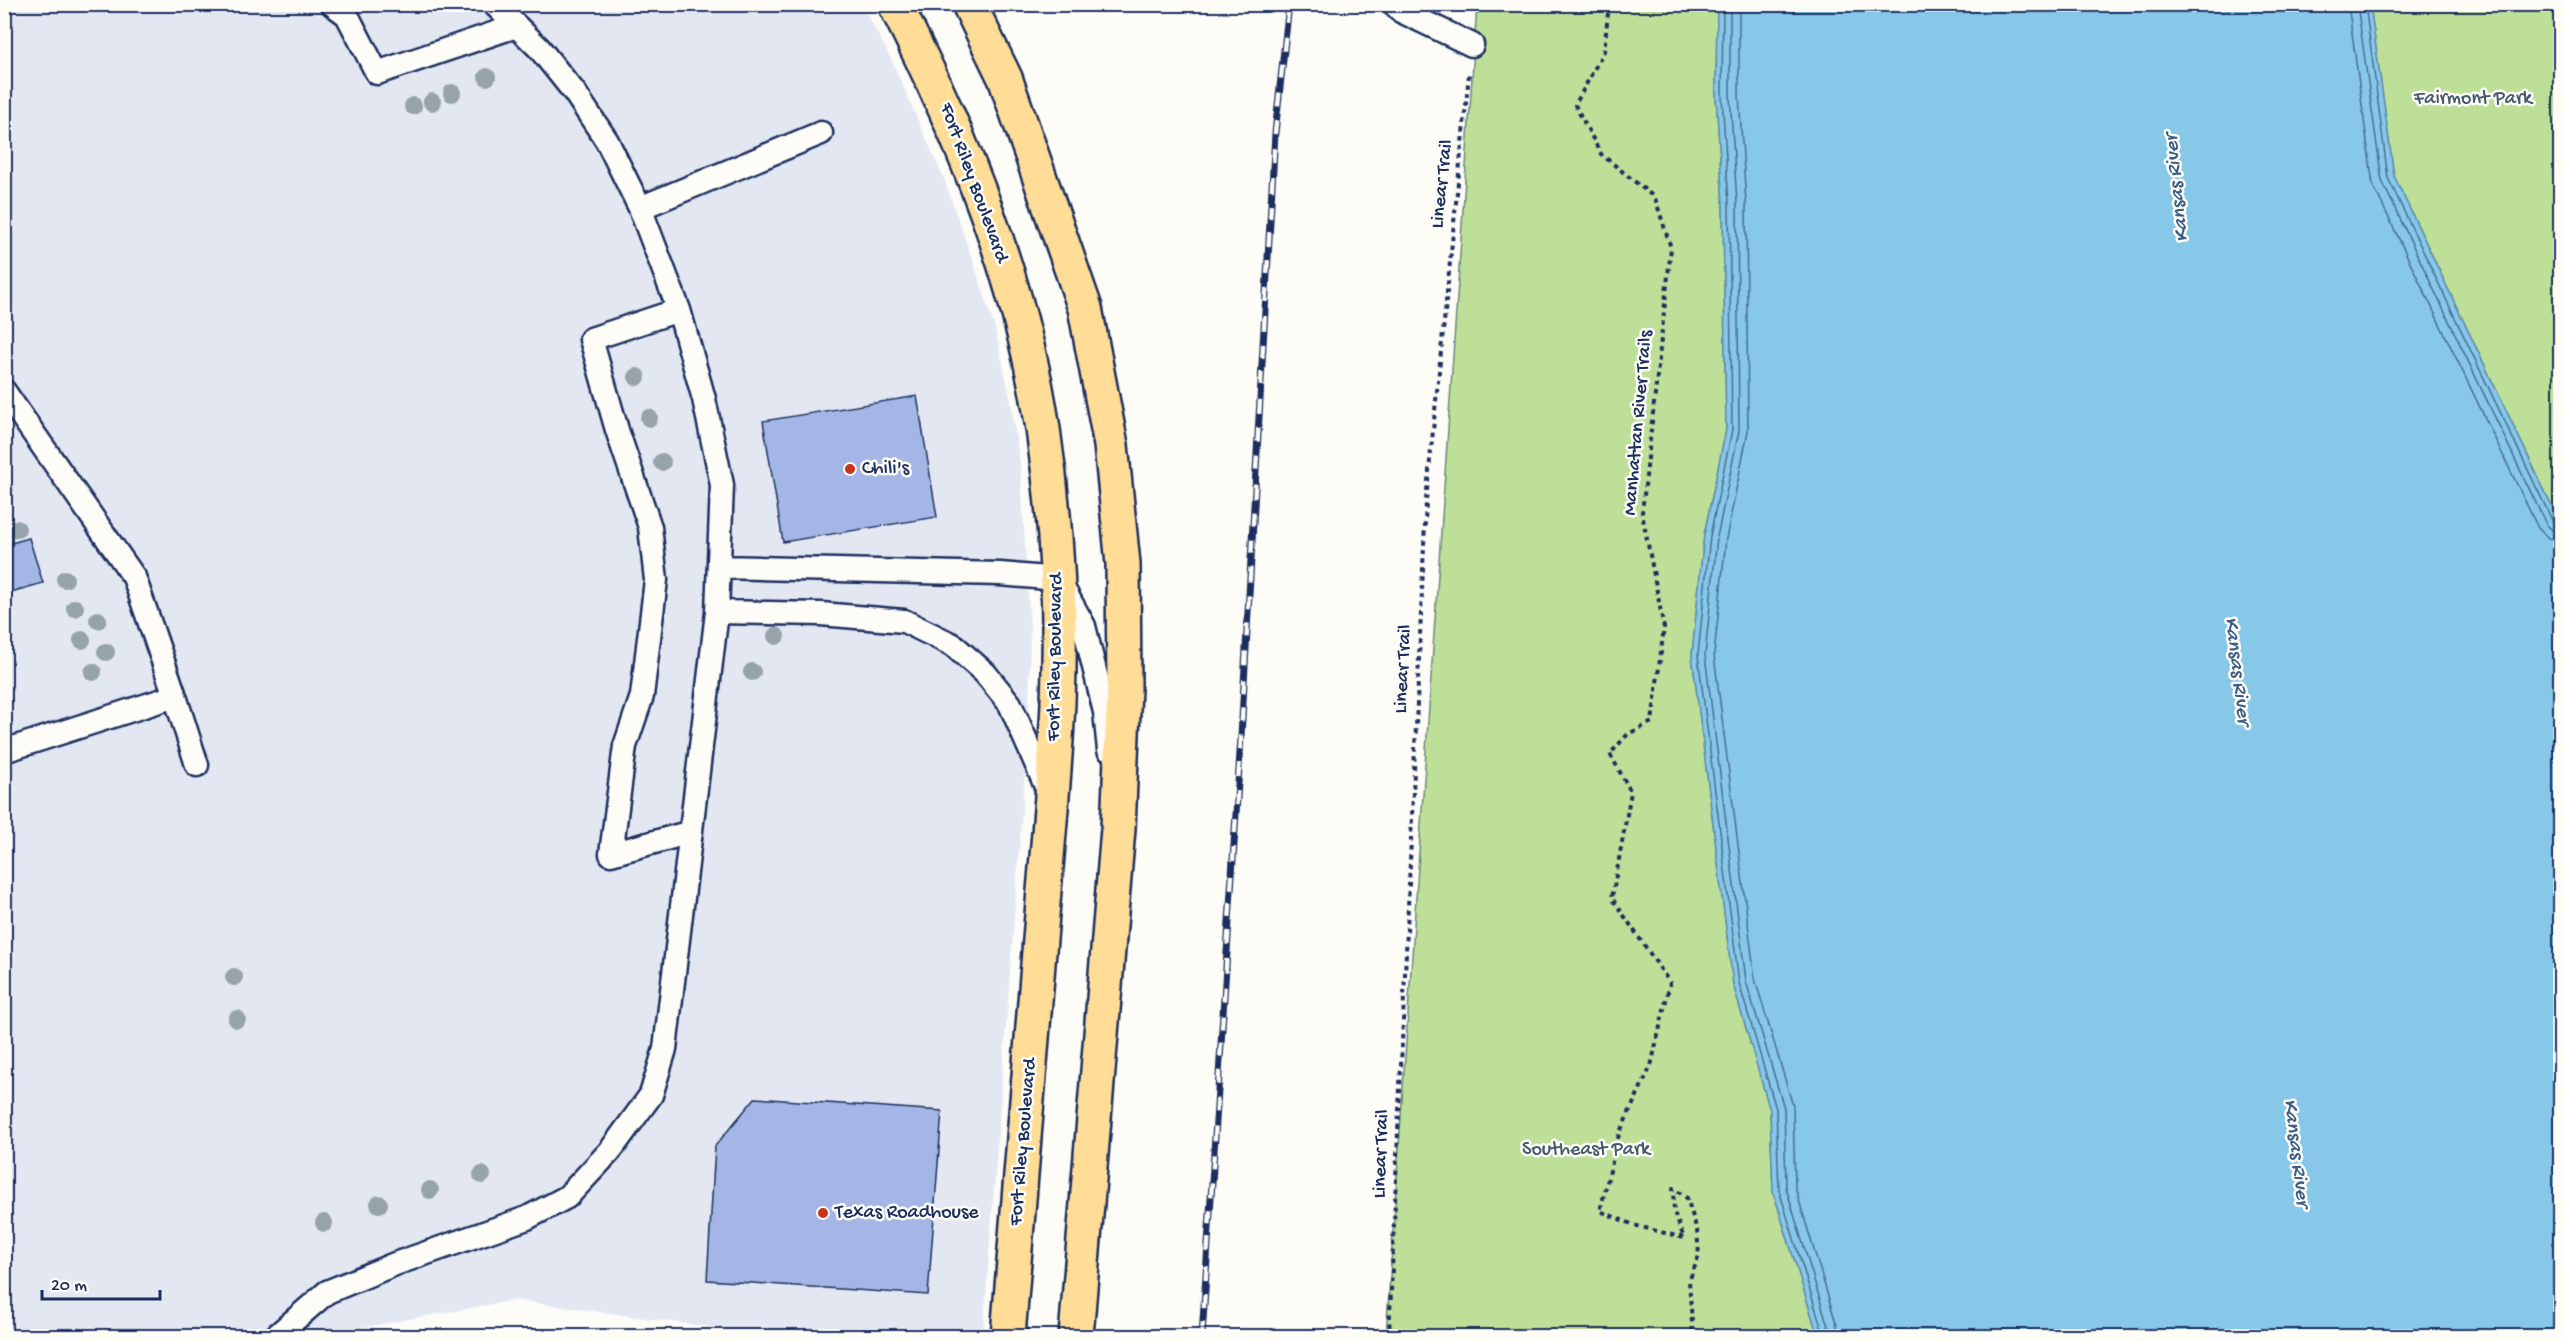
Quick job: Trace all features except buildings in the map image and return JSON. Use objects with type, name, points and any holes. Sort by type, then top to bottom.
[{"type":"highway","name":"Fort Riley Boulevard","points":[[895,4],[934,80],[978,186],[1018,310],[1043,426],[1053,510],[1058,579],[1058,701],[1008,1336]]},
{"type":"highway","points":[[969,4],[1005,78],[1085,309],[1111,444],[1123,564],[1124,688],[1118,829],[1076,1336]]},
{"type":"lane","points":[[332,4],[348,15],[377,73],[516,26]]},
{"type":"lane","points":[[276,1336],[327,1292],[395,1264],[528,1218],[567,1197],[610,1151],[651,1095],[665,1049],[717,612],[722,485],[704,399],[679,310],[640,208],[607,141],[581,101],[539,48],[494,4]]},
{"type":"lane","points":[[1394,4],[1401,11],[1472,45]]},
{"type":"lane","points":[[640,208],[821,133]]},
{"type":"lane","points":[[679,310],[591,339],[617,430],[650,527],[656,580],[642,696],[626,746],[611,854],[691,831]]},
{"type":"lane","points":[[4,391],[134,578],[197,765]]},
{"type":"lane","points":[[719,567],[1000,574],[1058,579],[1084,626],[1100,690],[1105,712],[1118,829]]},
{"type":"lane","points":[[717,612],[821,614],[904,621],[953,645],[985,672],[1010,704],[1052,799]]},
{"type":"lane","points":[[4,751],[175,696]]},
{"type":"path","name":"Linear Trail","points":[[1389,1336],[1426,500],[1472,45],[1479,4]]},
{"type":"path","name":"Manhattan River Trails","points":[[1609,4],[1604,51],[1575,105],[1601,154],[1655,198],[1671,248],[1642,513],[1664,628],[1653,722],[1628,734],[1610,754],[1631,792],[1612,898],[1670,983],[1651,1066],[1619,1134],[1600,1210],[1634,1225],[1684,1238],[1674,1212],[1673,1188],[1687,1198],[1697,1230],[1699,1256],[1689,1281],[1693,1336]]},
{"type":"shaded area","points":[[5,5],[862,5],[890,57],[944,179],[974,264],[995,328],[1010,397],[1020,463],[1030,627],[1029,716],[983,1336],[775,1336],[515,1300],[344,1331],[338,1336],[5,1336]]},
{"type":"green space","name":"Southeast Park","points":[[1477,5],[1717,5],[1716,96],[1723,204],[1726,430],[1704,535],[1692,655],[1733,984],[1770,1110],[1773,1191],[1818,1336],[1386,1336]]},
{"type":"green space","name":"Fairmont Park","points":[[2370,5],[2560,5],[2560,523],[2394,176]]},
{"type":"water","name":"Kansas River","points":[[1717,5],[2370,5],[2394,176],[2560,523],[2560,1336],[1818,1336],[1773,1191],[1770,1110],[1733,984],[1692,655],[1704,535],[1726,430],[1723,204],[1716,96]]},
{"type":"railway","points":[[1202,1336],[1241,737],[1275,133],[1289,4]]},
{"type":"place","name":"Chili's","points":[[850,469]]},
{"type":"place","name":"Texas Roadhouse","points":[[823,1213]]}]
